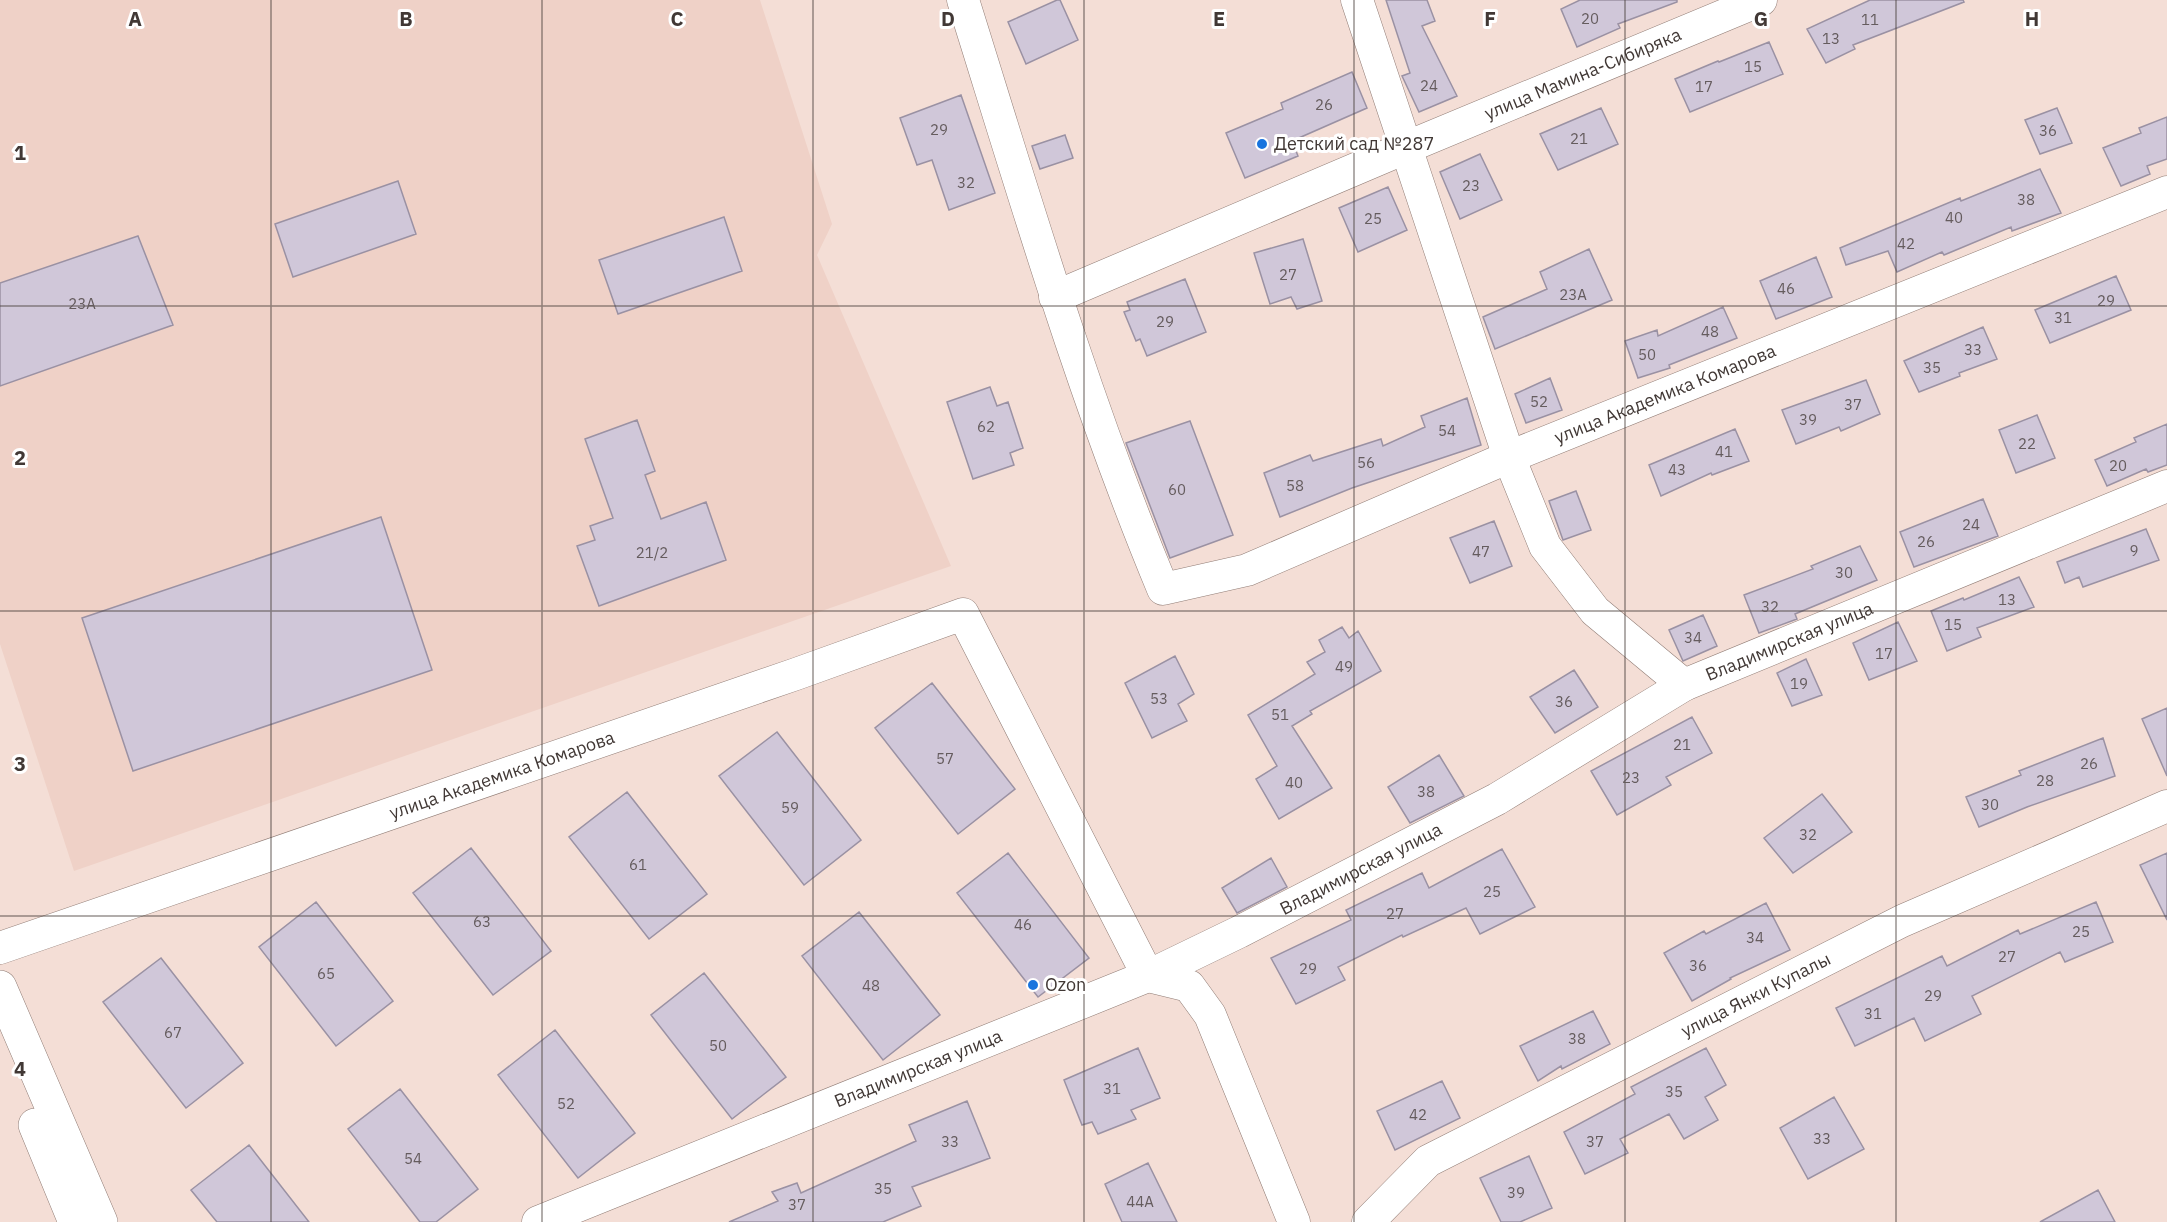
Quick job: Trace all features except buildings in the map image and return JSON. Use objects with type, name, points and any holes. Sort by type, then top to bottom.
[{"type":"street","points":[[963,0],[1055,297]]},
{"type":"street","points":[[1357,0],[1509,456],[1545,546],[1595,611],[1684,685]]},
{"type":"street","name":"улица Мамина-Сибиряка","points":[[1055,297],[1761,0]]},
{"type":"street","name":"улица Академика Комарова","points":[[1055,297],[1124,492],[1163,589],[1247,570],[1509,456],[2167,192]]},
{"type":"street","name":"Владимирская улица","points":[[538,1222],[1148,976],[1239,933],[1497,799],[1684,685],[2167,486]]},
{"type":"street","name":"улица Академика Комарова","points":[[0,948],[796,674],[963,614],[1148,976]]},
{"type":"street","name":"улица Янки Купалы","points":[[1368,1222],[1428,1161],[1902,921],[2167,806]]},
{"type":"street","points":[[1148,976],[1189,986],[1210,1015],[1294,1222]]},
{"type":"street","points":[[0,987],[101,1222]]},
{"type":"street","points":[[0,1043],[75,1222]]},
{"type":"shaded area","points":[[0,0],[760,0],[832,224],[817,255],[951,566],[74,871],[0,644]]},
{"type":"place","name":"Детский сад №287","points":[[1262,144]]},
{"type":"place","name":"Ozon","points":[[1033,985]]}]
